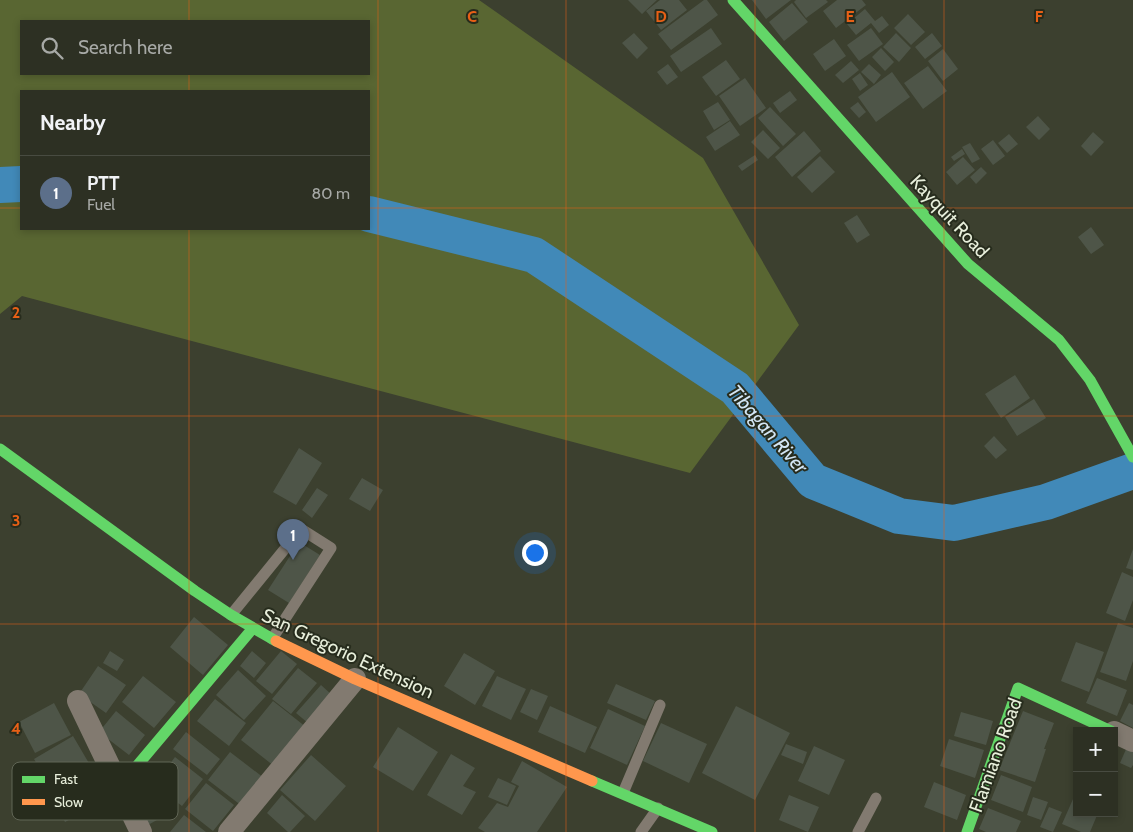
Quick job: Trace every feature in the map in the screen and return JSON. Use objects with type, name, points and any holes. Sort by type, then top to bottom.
[{"type":"street","name":"Kayquit Road","points":[[733,0],[968,264],[1059,340],[1090,380],[1133,457]]},
{"type":"street","name":"San Gregorio Extension","points":[[0,449],[187,586],[272,639],[355,679],[711,832]]},
{"type":"street","points":[[140,762],[252,628]]},
{"type":"street","points":[[229,832],[355,679]]},
{"type":"street","name":"Flamiano Road","points":[[967,832],[1018,688],[1104,727]]},
{"type":"street","points":[[78,701],[108,762]]},
{"type":"street","name":"Flamiano Road","points":[[1118,734],[1133,741]]},
{"type":"street","points":[[136,820],[141,832]]},
{"type":"lane","points":[[231,615],[301,529],[331,548],[272,639]]},
{"type":"lane","points":[[623,793],[660,705]]},
{"type":"lane","points":[[858,832],[876,798]]},
{"type":"lane","points":[[642,832],[658,808]]},
{"type":"green space","points":[[0,0],[479,0],[703,158],[799,325],[690,473],[22,296],[0,314]]},
{"type":"building","points":[[628,0],[657,0],[642,14]]},
{"type":"building","points":[[660,0],[679,0],[687,10],[661,30],[646,11]]},
{"type":"building","points":[[704,0],[707,0],[718,15],[671,50],[658,34]]},
{"type":"building","points":[[752,0],[791,0],[766,19]]},
{"type":"building","points":[[796,0],[826,0],[828,2],[806,18],[794,2]]},
{"type":"building","points":[[837,0],[862,0],[866,5],[836,28],[823,11]]},
{"type":"building","points":[[792,3],[808,22],[784,41],[769,22]]},
{"type":"building","points":[[865,9],[875,21],[882,16],[889,25],[879,33],[871,23],[856,35],[847,24]]},
{"type":"building","points":[[908,14],[925,32],[911,45],[894,28]]},
{"type":"building","points":[[711,28],[722,44],[681,72],[670,56]]},
{"type":"building","points":[[871,28],[883,44],[859,61],[847,45]]},
{"type":"building","points":[[634,33],[648,48],[637,59],[622,43]]},
{"type":"building","points":[[896,33],[911,48],[899,62],[883,47]]},
{"type":"building","points":[[932,33],[942,46],[925,59],[915,47]]},
{"type":"building","points":[[834,39],[846,56],[825,71],[813,54]]},
{"type":"building","points":[[881,48],[894,62],[885,71],[872,57]]},
{"type":"building","points":[[943,49],[958,69],[943,81],[928,61]]},
{"type":"building","points":[[726,60],[740,79],[716,96],[702,77]]},
{"type":"building","points":[[851,61],[859,70],[843,83],[835,75]]},
{"type":"building","points":[[668,64],[678,77],[667,85],[657,72]]},
{"type":"building","points":[[869,64],[881,75],[874,84],[861,72]]},
{"type":"building","points":[[928,66],[947,91],[923,109],[904,83]]},
{"type":"building","points":[[892,72],[910,97],[876,122],[858,97]]},
{"type":"building","points":[[860,73],[868,85],[860,91],[852,79]]},
{"type":"building","points":[[745,78],[766,108],[740,126],[719,96]]},
{"type":"building","points":[[790,91],[797,100],[780,113],[773,103]]},
{"type":"building","points":[[718,102],[730,120],[714,130],[703,111]]},
{"type":"building","points":[[858,102],[866,112],[859,118],[850,108]]},
{"type":"building","points":[[770,107],[796,134],[783,146],[758,118]]},
{"type":"building","points":[[1038,116],[1050,129],[1039,140],[1026,127]]},
{"type":"building","points":[[730,121],[740,135],[715,151],[706,137]]},
{"type":"building","points":[[763,130],[780,148],[768,159],[751,142]]},
{"type":"building","points":[[804,131],[821,151],[792,177],[775,157]]},
{"type":"building","points":[[1093,132],[1104,142],[1091,156],[1081,146]]},
{"type":"building","points":[[1009,134],[1018,144],[1007,153],[998,143]]},
{"type":"building","points":[[993,140],[1005,156],[993,165],[981,149]]},
{"type":"building","points":[[970,143],[980,159],[972,163],[962,147]]},
{"type":"building","points":[[962,149],[965,154],[954,161],[951,157]]},
{"type":"building","points":[[755,155],[758,160],[742,171],[738,166]]},
{"type":"building","points":[[820,156],[835,172],[812,193],[797,177]]},
{"type":"building","points":[[963,157],[975,170],[957,185],[946,172]]},
{"type":"building","points":[[981,167],[987,173],[976,184],[970,177]]},
{"type":"building","points":[[857,215],[870,235],[857,243],[844,223]]},
{"type":"building","points":[[1091,227],[1104,245],[1091,254],[1078,237]]},
{"type":"building","points":[[1015,375],[1030,398],[1001,418],[985,394]]},
{"type":"building","points":[[1034,399],[1046,418],[1017,436],[1005,417]]},
{"type":"building","points":[[994,436],[1007,450],[996,459],[984,446]]},
{"type":"building","points":[[299,448],[322,463],[296,505],[273,492]]},
{"type":"building","points":[[362,478],[383,490],[370,511],[349,499]]},
{"type":"building","points":[[317,488],[328,495],[312,518],[302,510]]},
{"type":"building","points":[[299,542],[320,555],[289,603],[268,590]]},
{"type":"building","points":[[1133,549],[1133,570],[1126,568]]},
{"type":"building","points":[[1122,572],[1133,577],[1133,600],[1125,621],[1106,613]]},
{"type":"building","points":[[194,617],[228,645],[203,675],[170,647]]},
{"type":"building","points":[[1118,623],[1133,628],[1133,661],[1126,681],[1100,672]]},
{"type":"building","points":[[1076,642],[1104,652],[1089,692],[1061,681]]},
{"type":"building","points":[[110,651],[124,660],[117,671],[103,663]]},
{"type":"building","points":[[252,651],[266,663],[254,678],[240,666]]},
{"type":"building","points":[[281,651],[297,664],[272,694],[256,681]]},
{"type":"building","points":[[464,653],[495,671],[475,705],[444,686]]},
{"type":"building","points":[[98,666],[126,685],[106,713],[79,694]]},
{"type":"building","points":[[298,668],[317,683],[291,714],[272,699]]},
{"type":"building","points":[[238,670],[266,696],[244,720],[216,695]]},
{"type":"building","points":[[143,676],[176,702],[154,728],[122,702]]},
{"type":"building","points":[[497,676],[526,689],[511,720],[482,706]]},
{"type":"building","points":[[1097,678],[1127,690],[1117,716],[1086,703]]},
{"type":"building","points":[[616,684],[655,701],[646,720],[607,703]]},
{"type":"building","points":[[321,685],[332,695],[308,723],[296,713]]},
{"type":"building","points":[[531,689],[548,696],[537,720],[520,712]]},
{"type":"building","points":[[215,699],[246,723],[229,746],[197,721]]},
{"type":"building","points":[[273,701],[306,727],[274,766],[241,740]]},
{"type":"building","points":[[54,703],[71,735],[35,753],[19,722]]},
{"type":"building","points":[[1129,703],[1133,705],[1133,728],[1120,721]]},
{"type":"building","points":[[550,706],[597,727],[585,753],[538,732]]},
{"type":"building","points":[[736,706],[790,733],[755,800],[702,773]]},
{"type":"building","points":[[608,709],[645,726],[627,765],[590,748]]},
{"type":"building","points":[[116,711],[145,735],[129,755],[99,732]]},
{"type":"building","points":[[1023,711],[1054,723],[1044,749],[1046,749],[1035,782],[999,770]]},
{"type":"building","points":[[961,712],[993,721],[986,745],[954,736]]},
{"type":"building","points":[[661,723],[707,744],[689,783],[643,761]]},
{"type":"building","points":[[398,727],[438,752],[413,791],[373,767]]},
{"type":"building","points":[[186,732],[220,759],[207,775],[173,749]]},
{"type":"building","points":[[73,736],[88,762],[36,762],[34,759]]},
{"type":"building","points":[[949,739],[984,750],[975,778],[940,766]]},
{"type":"building","points":[[786,744],[807,752],[803,764],[781,755]]},
{"type":"building","points":[[814,746],[845,760],[829,795],[798,781]]},
{"type":"building","points":[[1127,747],[1133,750],[1133,765],[1131,768],[1120,763]]},
{"type":"building","points":[[230,752],[264,778],[242,806],[208,780]]},
{"type":"building","points":[[451,754],[475,768],[463,786],[476,792],[462,815],[427,795]]},
{"type":"building","points":[[311,755],[346,786],[315,821],[280,790]]},
{"type":"building","points":[[175,757],[203,779],[182,806],[178,803],[178,762],[171,762]]},
{"type":"building","points":[[522,761],[567,787],[537,832],[485,832],[478,828],[497,803],[508,807],[519,786],[511,782]]},
{"type":"building","points":[[1001,775],[1032,787],[1023,812],[991,800]]},
{"type":"building","points":[[498,778],[516,786],[507,805],[488,797]]},
{"type":"building","points":[[934,782],[966,795],[957,820],[924,807]]},
{"type":"building","points":[[206,783],[234,805],[213,831],[185,809]]},
{"type":"building","points":[[282,795],[305,816],[290,832],[267,813]]},
{"type":"building","points":[[789,795],[819,807],[808,832],[779,820]]},
{"type":"building","points":[[1033,797],[1048,802],[1041,820],[1027,815]]},
{"type":"building","points":[[1073,799],[1073,817],[1096,817],[1090,832],[1081,832],[1062,824]]},
{"type":"building","points":[[1049,807],[1062,812],[1053,832],[1040,827]]},
{"type":"building","points":[[988,808],[1021,821],[1016,832],[986,832],[979,829]]},
{"type":"building","points":[[184,815],[206,832],[170,832]]},
{"type":"building","points":[[145,820],[157,820],[148,825]]},
{"type":"waterway","name":"Tibagan River","points":[[0,185],[20,184]]},
{"type":"waterway","name":"Tibagan River","points":[[370,214],[534,255],[735,388],[813,481],[899,516],[954,523],[1046,502],[1133,471]]},
{"type":"traffic: fast","points":[[733,0],[968,264],[1059,340],[1090,380],[1133,457]]},
{"type":"traffic: fast","points":[[0,449],[195,591],[231,615],[276,641]]},
{"type":"traffic: fast","points":[[140,762],[253,628]]},
{"type":"traffic: fast","points":[[967,832],[1018,688],[1102,727]]},
{"type":"traffic: fast","points":[[592,781],[712,832]]},
{"type":"traffic: slow","points":[[276,641],[355,679],[592,781]]},
{"type":"place","name":"PTT","points":[[293,560]]}]
